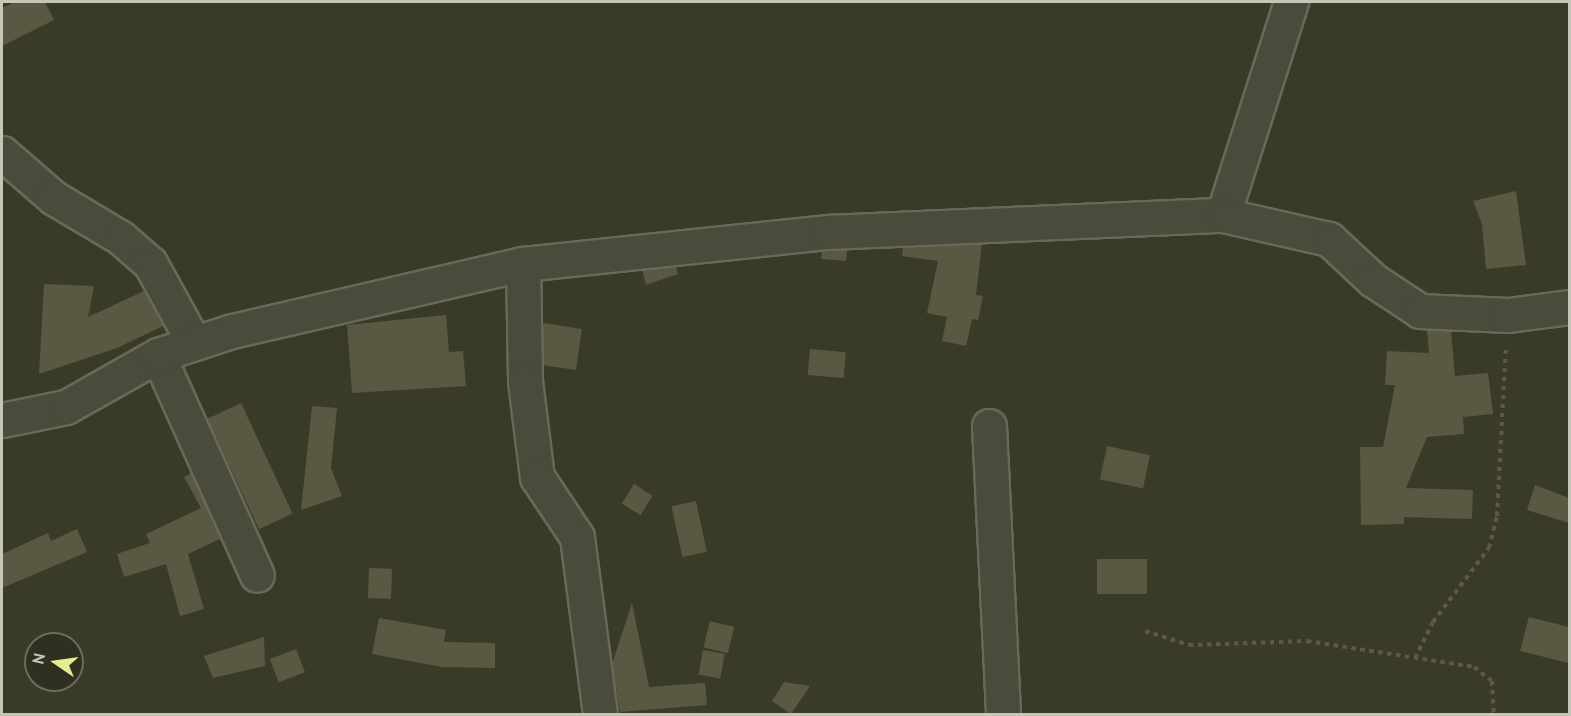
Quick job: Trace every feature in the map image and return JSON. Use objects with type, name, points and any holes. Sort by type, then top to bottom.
[{"type":"street","points":[[1223,215],[1291,2]]},
{"type":"street","points":[[2,153],[54,198],[121,238],[150,263],[194,343]]},
{"type":"street","points":[[2,420],[66,407],[158,355],[194,343],[523,264],[828,232],[1223,215],[1329,239],[1373,280],[1420,311],[1508,315],[1569,307]]},
{"type":"street","points":[[523,264],[525,381],[537,477],[577,537],[600,714]]},
{"type":"street","points":[[158,355],[258,575]]},
{"type":"street","points":[[989,426],[1003,714]]},
{"type":"path","points":[[1415,658],[1432,622],[1489,548],[1497,516],[1508,315]]},
{"type":"path","points":[[1144,631],[1190,645],[1307,641],[1474,667],[1492,681],[1494,714]]},
{"type":"building","points":[[15,2],[45,2],[54,20],[2,46],[2,8]]},
{"type":"building","points":[[1516,191],[1526,265],[1486,269],[1482,224],[1473,201]]},
{"type":"building","points":[[982,244],[976,295],[983,296],[978,320],[972,319],[966,346],[942,341],[947,317],[927,313],[938,261],[902,256],[903,248]]},
{"type":"building","points":[[847,250],[846,261],[821,259],[822,252]]},
{"type":"building","points":[[676,267],[678,274],[646,285],[642,270]]},
{"type":"building","points":[[44,284],[94,286],[88,317],[144,291],[163,326],[117,348],[39,374]]},
{"type":"building","points":[[446,315],[449,352],[463,351],[466,386],[352,393],[347,325]]},
{"type":"building","points":[[543,323],[582,329],[576,370],[543,365]]},
{"type":"building","points":[[1427,330],[1451,331],[1455,376],[1488,373],[1493,414],[1463,417],[1464,434],[1427,437],[1406,488],[1473,490],[1472,519],[1404,517],[1404,524],[1361,525],[1360,447],[1383,447],[1395,385],[1385,385],[1387,351],[1429,353]]},
{"type":"building","points":[[810,349],[846,352],[844,378],[808,375]]},
{"type":"building","points":[[241,403],[293,514],[259,529],[207,419]]},
{"type":"building","points":[[312,406],[337,408],[331,468],[342,496],[301,510]]},
{"type":"building","points":[[1107,446],[1150,455],[1143,488],[1100,479]]},
{"type":"building","points":[[191,473],[220,539],[188,554],[204,609],[180,616],[166,564],[124,577],[117,554],[150,543],[146,534],[201,508],[184,477]]},
{"type":"building","points":[[634,484],[653,496],[640,515],[622,504]]},
{"type":"building","points":[[1535,485],[1569,498],[1569,523],[1527,510]]},
{"type":"building","points":[[696,501],[707,552],[682,557],[672,506]]},
{"type":"building","points":[[77,529],[87,552],[2,588],[2,554],[48,533],[51,541]]},
{"type":"building","points":[[1097,559],[1147,559],[1147,594],[1097,594]]},
{"type":"building","points":[[369,568],[392,569],[391,599],[368,598]]},
{"type":"building","points":[[632,603],[649,687],[705,683],[707,705],[620,712],[612,664]]},
{"type":"building","points":[[1529,617],[1569,627],[1569,663],[1520,651]]},
{"type":"building","points":[[379,618],[446,630],[444,642],[495,643],[495,668],[442,667],[372,654]]},
{"type":"building","points":[[710,621],[734,627],[728,653],[703,647]]},
{"type":"building","points":[[264,637],[265,666],[213,678],[204,656]]},
{"type":"building","points":[[296,649],[305,672],[279,682],[270,659]]},
{"type":"building","points":[[703,650],[725,654],[720,678],[699,675]]},
{"type":"building","points":[[784,682],[810,686],[791,714],[772,701]]}]
